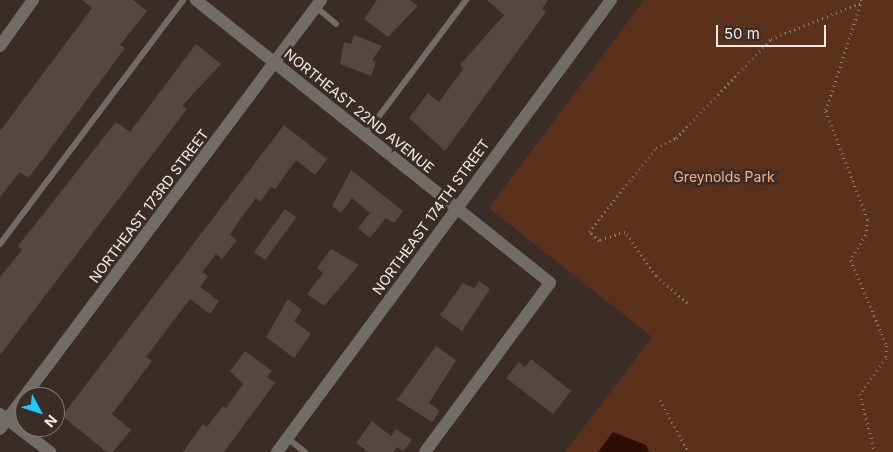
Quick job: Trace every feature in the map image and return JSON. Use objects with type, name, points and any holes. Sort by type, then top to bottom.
[{"type":"street","points":[[0,46],[34,0]]},
{"type":"street","name":"NORTHEAST 22ND AVENUE","points":[[196,0],[550,282],[424,452]]},
{"type":"street","name":"NORTHEAST 174TH STREET","points":[[277,452],[455,207],[610,0]]},
{"type":"street","name":"NORTHEAST 173RD STREET","points":[[2,421],[319,3]]},
{"type":"street","points":[[2,421],[50,452]]},
{"type":"lane","points":[[0,244],[183,0]]},
{"type":"lane","points":[[365,135],[466,0]]},
{"type":"lane","points":[[319,3],[336,24]]},
{"type":"lane","points":[[287,438],[305,452]]},
{"type":"path","points":[[687,303],[656,276],[625,232],[599,241],[589,232],[656,148],[676,138],[771,39],[861,1]]},
{"type":"path","points":[[861,1],[826,111],[868,220],[866,235],[851,260],[887,346],[886,358],[860,394],[875,452]]},
{"type":"path","points":[[660,400],[689,452]]},
{"type":"green space","name":"Greynolds Park","points":[[644,0],[893,0],[893,452],[565,452],[652,337],[489,208]]},
{"type":"shaded area","points":[[613,432],[646,445],[649,452],[598,452]]},
{"type":"building","points":[[82,0],[133,0],[147,11],[120,45],[125,48],[28,178],[20,172],[0,197],[0,131],[92,8]]},
{"type":"building","points":[[377,0],[410,0],[418,6],[388,37],[364,19]]},
{"type":"building","points":[[487,0],[548,0],[542,9],[546,12],[445,151],[409,118],[428,93],[439,102],[464,68],[460,65],[504,15]]},
{"type":"building","points":[[354,35],[382,46],[372,60],[376,62],[371,76],[340,64],[344,42],[351,44]]},
{"type":"building","points":[[196,44],[221,64],[182,106],[187,109],[0,355],[0,277],[22,250],[18,246],[116,122],[130,132]]},
{"type":"building","points":[[284,125],[327,159],[315,175],[296,160],[275,189],[271,187],[260,202],[256,198],[241,218],[230,235],[237,240],[222,259],[216,254],[202,272],[208,276],[200,287],[219,301],[210,314],[190,299],[146,357],[152,361],[112,414],[131,430],[113,452],[107,452],[65,418],[65,412]]},
{"type":"building","points":[[351,170],[403,211],[394,223],[386,218],[370,238],[358,228],[370,213],[352,198],[341,213],[332,206]]},
{"type":"building","points":[[285,209],[296,217],[265,260],[254,252]]},
{"type":"building","points":[[331,249],[359,265],[324,306],[307,294],[323,273],[317,268]]},
{"type":"building","points":[[479,281],[490,289],[462,331],[440,315],[463,283],[474,288]]},
{"type":"building","points":[[288,299],[302,310],[294,321],[311,334],[294,358],[266,337]]},
{"type":"building","points":[[436,346],[456,360],[429,403],[440,411],[432,422],[397,400]]},
{"type":"building","points":[[245,351],[272,371],[267,377],[275,383],[224,452],[183,452],[203,424],[207,427],[223,406],[226,408],[243,384],[230,371]]},
{"type":"building","points":[[531,359],[571,391],[553,414],[506,378],[519,362],[525,367]]},
{"type":"building","points":[[372,421],[391,436],[396,429],[412,440],[403,451],[397,447],[394,452],[368,452],[356,443]]}]
